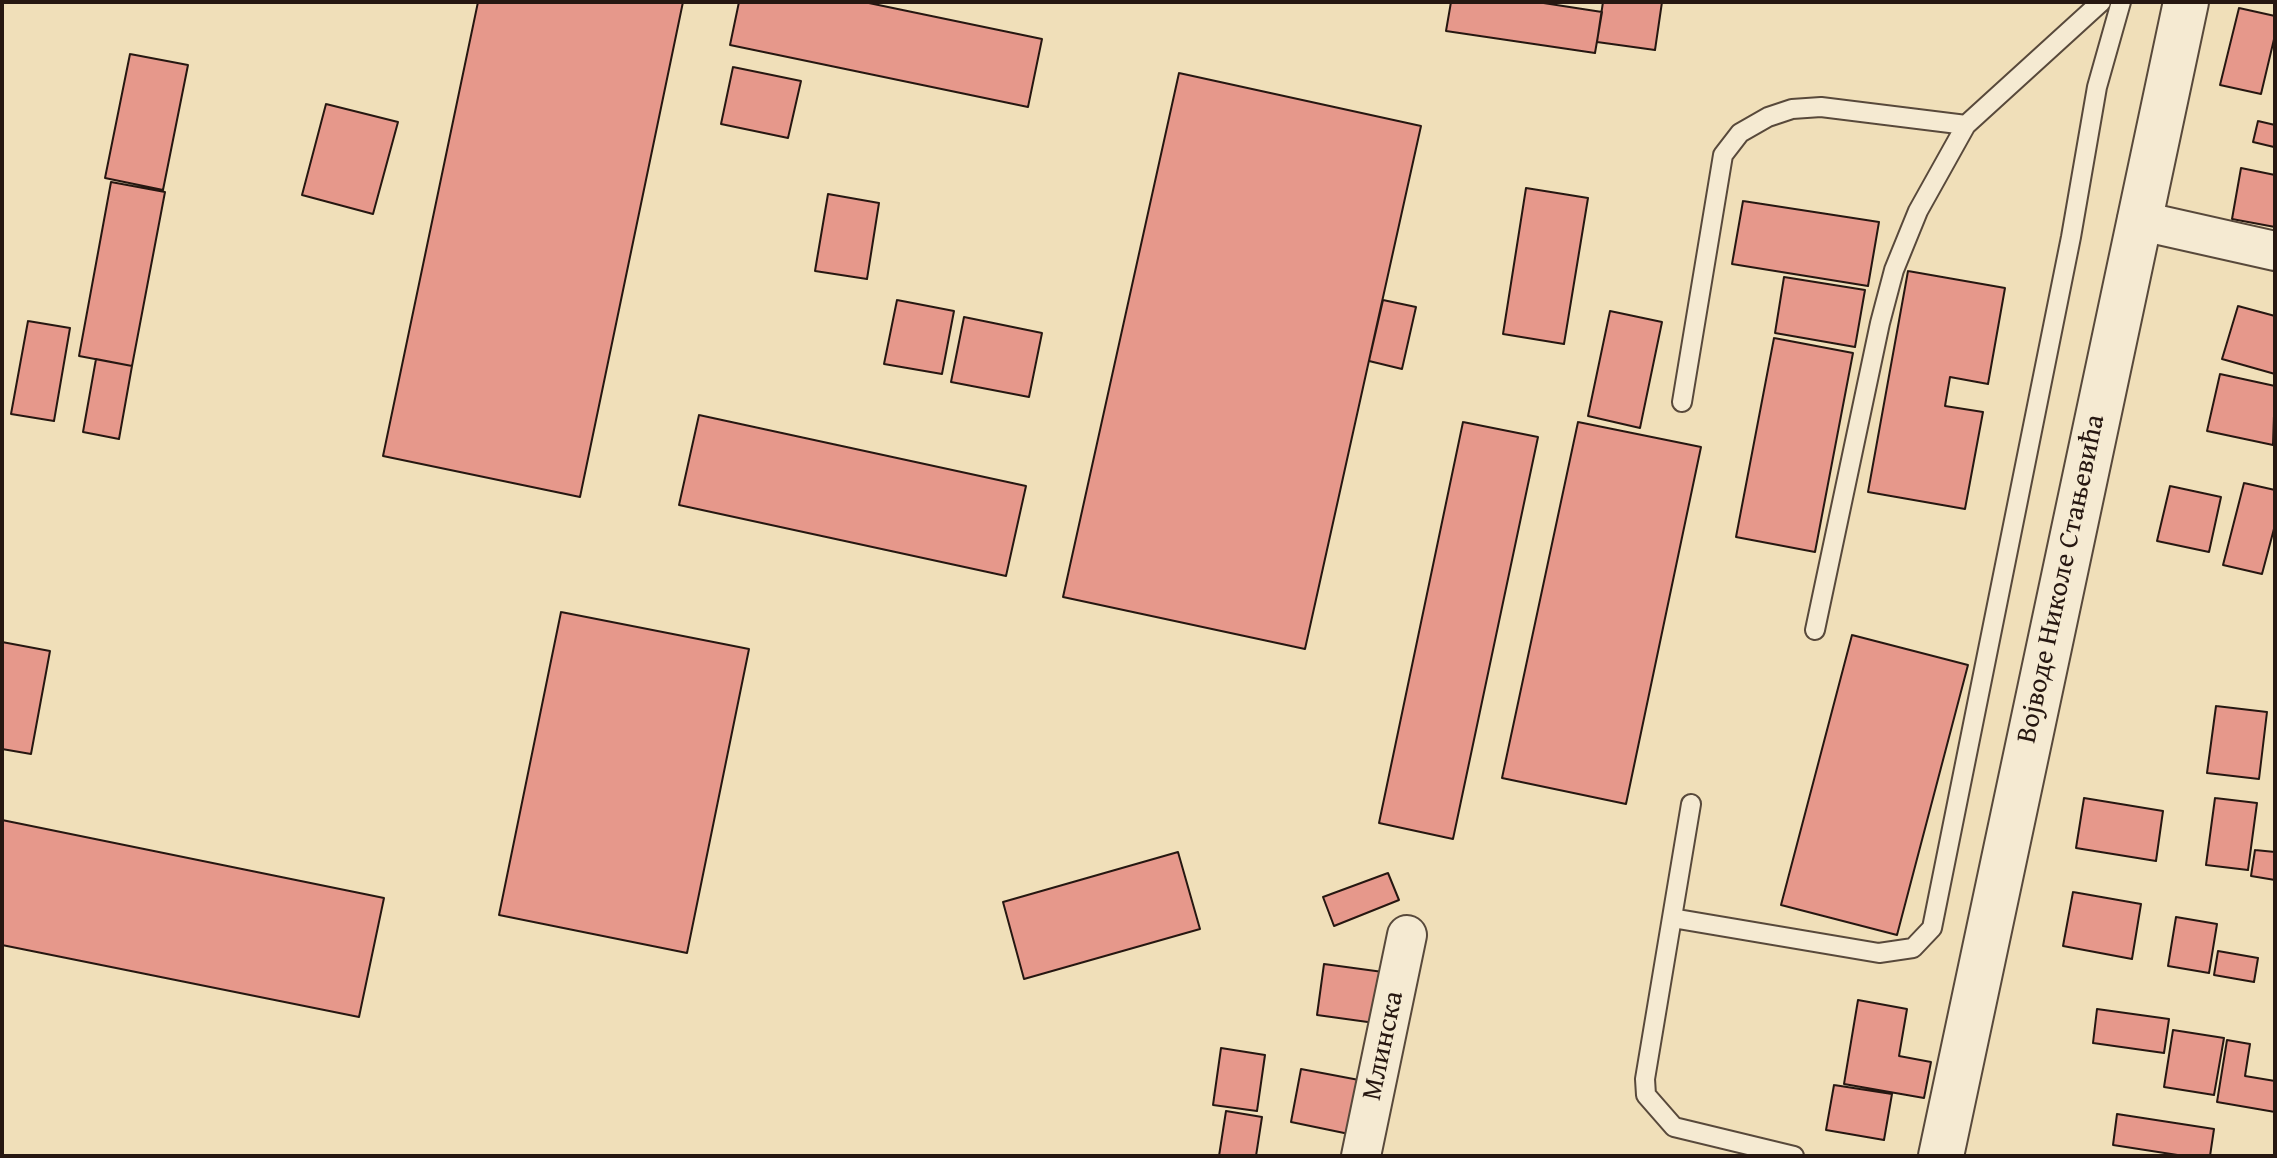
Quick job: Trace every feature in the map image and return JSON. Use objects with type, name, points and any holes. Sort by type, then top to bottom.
[{"type":"street","name":"Војводе Николе Стањевића","points":[[1941,1156],[2137,220],[2186,2]]},
{"type":"street","points":[[2137,220],[2275,251]]},
{"type":"street","name":"Млинска","points":[[1361,1156],[1407,935]]},
{"type":"lane","points":[[1815,630],[1880,323],[1894,270],[1918,211],[1966,125],[2101,2]]},
{"type":"lane","points":[[1672,918],[1879,953],[1913,948],[1932,928],[2071,237],[2097,87],[2121,2]]},
{"type":"lane","points":[[1682,402],[1723,155],[1740,133],[1780,113],[1821,107],[1966,125]]},
{"type":"lane","points":[[1691,804],[1645,1079],[1646,1095],[1674,1127],[1794,1156]]},
{"type":"building","points":[[478,2],[683,2],[580,497],[383,456]]},
{"type":"building","points":[[739,2],[864,2],[1042,39],[1028,107],[730,45]]},
{"type":"building","points":[[1451,2],[1537,2],[1602,12],[1595,53],[1446,31]]},
{"type":"building","points":[[1603,2],[1662,2],[1655,50],[1597,42]]},
{"type":"building","points":[[2239,8],[2275,16],[2275,35],[2261,94],[2220,85]]},
{"type":"building","points":[[130,54],[188,65],[163,190],[105,178]]},
{"type":"building","points":[[733,67],[801,81],[788,138],[721,124]]},
{"type":"building","points":[[1179,73],[1421,126],[1305,649],[1063,597]]},
{"type":"building","points":[[326,104],[398,122],[373,214],[302,195]]},
{"type":"building","points":[[2258,121],[2275,125],[2274,147],[2253,142]]},
{"type":"building","points":[[2241,168],[2275,175],[2275,227],[2232,219]]},
{"type":"building","points":[[111,182],[165,192],[132,366],[79,356]]},
{"type":"building","points":[[1526,188],[1588,198],[1564,344],[1503,334]]},
{"type":"building","points":[[828,194],[879,203],[867,279],[815,271]]},
{"type":"building","points":[[1743,201],[1879,222],[1868,286],[1732,264]]},
{"type":"building","points":[[1908,271],[2005,288],[1988,384],[1950,377],[1945,406],[1983,412],[1965,509],[1868,492]]},
{"type":"building","points":[[1784,277],[1865,290],[1855,347],[1775,333]]},
{"type":"building","points":[[897,300],[954,311],[942,374],[884,364]]},
{"type":"building","points":[[1383,300],[1416,307],[1402,369],[1369,361]]},
{"type":"building","points":[[2238,306],[2275,316],[2275,374],[2222,359]]},
{"type":"building","points":[[1610,311],[1662,322],[1640,428],[1588,416]]},
{"type":"building","points":[[964,317],[1042,333],[1029,397],[951,382]]},
{"type":"building","points":[[28,321],[70,328],[54,421],[11,414]]},
{"type":"building","points":[[1774,338],[1853,353],[1815,552],[1736,537]]},
{"type":"building","points":[[96,359],[132,366],[119,439],[83,432]]},
{"type":"building","points":[[2220,374],[2275,386],[2273,445],[2207,431]]},
{"type":"building","points":[[699,415],[1026,486],[1006,576],[679,505]]},
{"type":"building","points":[[1463,422],[1538,437],[1453,839],[1379,823]]},
{"type":"building","points":[[1578,422],[1701,447],[1626,804],[1502,778]]},
{"type":"building","points":[[2244,483],[2275,490],[2275,525],[2262,574],[2223,565]]},
{"type":"building","points":[[2170,486],[2221,497],[2209,552],[2157,541]]},
{"type":"building","points":[[561,612],[749,649],[687,953],[499,915]]},
{"type":"building","points":[[1852,635],[1968,665],[1897,935],[1781,905]]},
{"type":"building","points":[[2,642],[50,651],[31,754],[2,749]]},
{"type":"building","points":[[2216,706],[2267,712],[2259,779],[2207,773]]},
{"type":"building","points":[[2084,798],[2163,811],[2156,861],[2076,848]]},
{"type":"building","points":[[2215,798],[2257,803],[2248,870],[2206,865]]},
{"type":"building","points":[[2,820],[384,898],[359,1017],[2,945]]},
{"type":"building","points":[[2255,850],[2275,852],[2275,880],[2251,876]]},
{"type":"building","points":[[1178,852],[1200,929],[1024,979],[1003,902]]},
{"type":"building","points":[[1388,873],[1399,900],[1334,926],[1323,897]]},
{"type":"building","points":[[2073,892],[2141,904],[2132,959],[2063,946]]},
{"type":"building","points":[[2176,917],[2217,924],[2209,973],[2168,966]]},
{"type":"building","points":[[2218,951],[2258,958],[2254,982],[2214,975]]},
{"type":"building","points":[[1324,964],[1383,972],[1375,1023],[1317,1015]]},
{"type":"building","points":[[1858,1000],[1907,1009],[1899,1056],[1931,1062],[1924,1098],[1844,1084]]},
{"type":"building","points":[[2097,1009],[2169,1019],[2164,1053],[2093,1043]]},
{"type":"building","points":[[2173,1030],[2224,1038],[2214,1095],[2164,1087]]},
{"type":"building","points":[[2227,1040],[2250,1044],[2245,1076],[2275,1081],[2275,1112],[2217,1102]]},
{"type":"building","points":[[1221,1048],[1265,1055],[1257,1111],[1213,1105]]},
{"type":"building","points":[[1301,1069],[1359,1080],[1349,1134],[1291,1122]]},
{"type":"building","points":[[1834,1085],[1892,1094],[1884,1140],[1826,1130]]},
{"type":"building","points":[[1226,1111],[1262,1117],[1256,1156],[1219,1156]]},
{"type":"building","points":[[2117,1114],[2214,1129],[2210,1156],[2184,1156],[2113,1145]]}]
